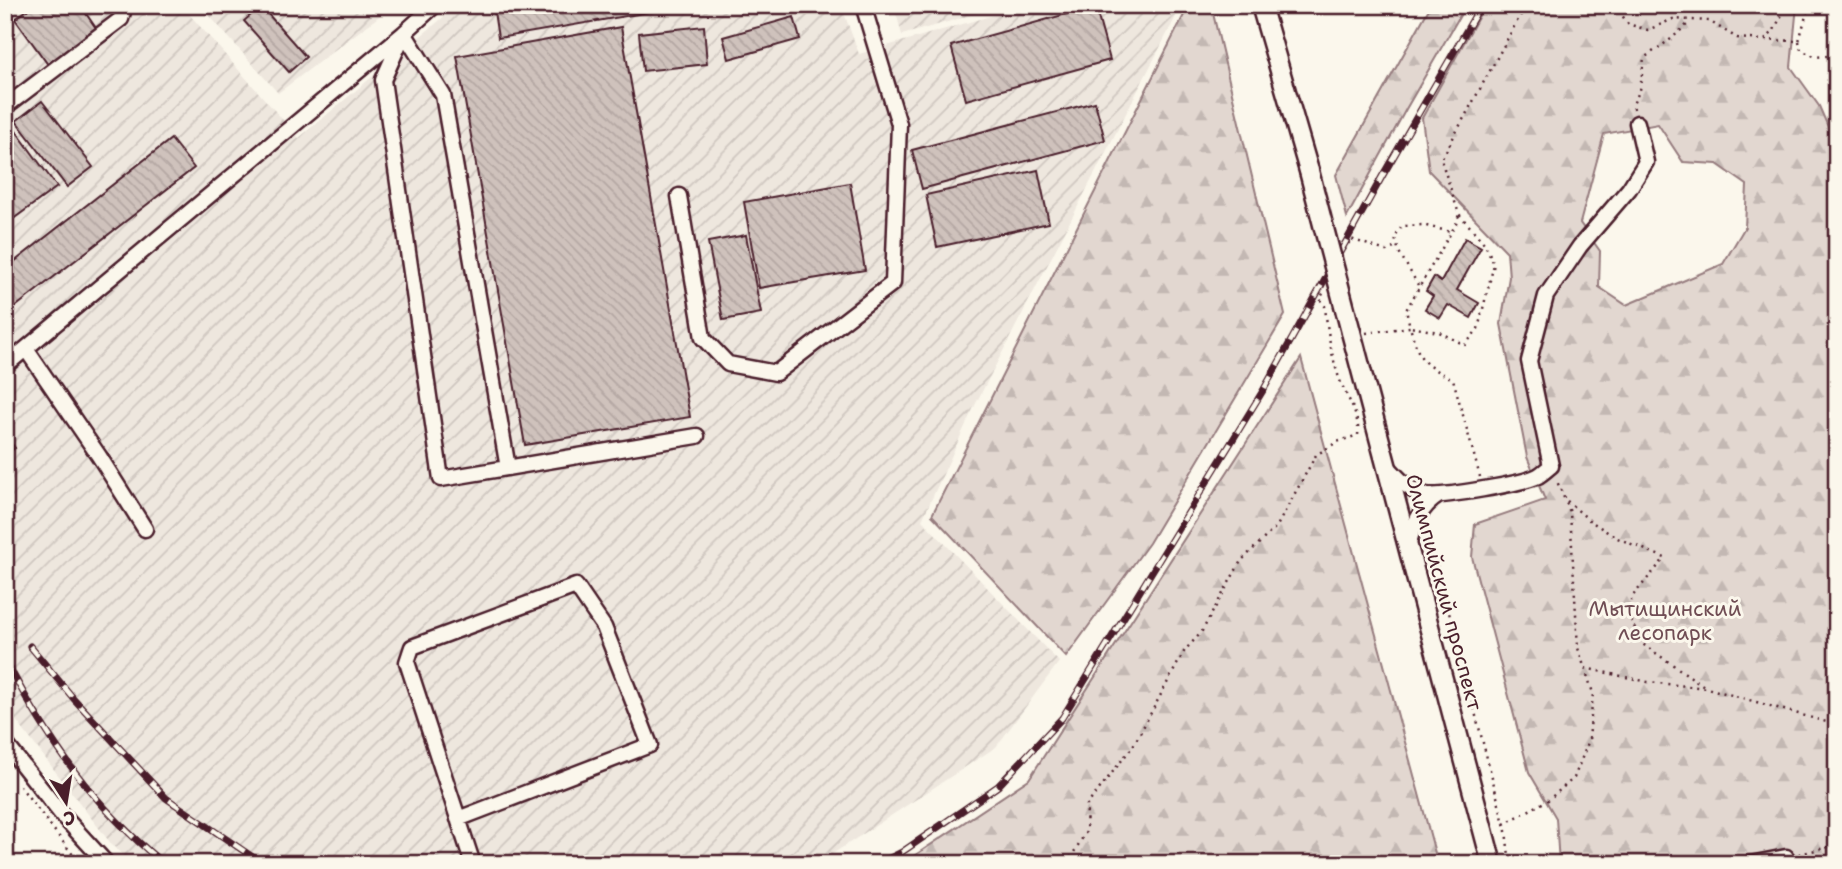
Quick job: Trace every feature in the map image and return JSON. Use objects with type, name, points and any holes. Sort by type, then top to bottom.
[{"type":"main road","name":"Олимпийский проспект","points":[[1261,5],[1357,329],[1387,466],[1492,864]]},
{"type":"street","points":[[5,107],[121,19],[125,5]]},
{"type":"street","points":[[5,366],[435,5]]},
{"type":"street","points":[[679,196],[703,338],[727,364],[776,373],[894,283],[900,124],[863,5]]},
{"type":"street","points":[[404,33],[383,80],[441,479],[697,436]]},
{"type":"street","points":[[404,33],[443,95],[508,468]]},
{"type":"street","points":[[1387,466],[1413,490],[1438,496],[1513,483],[1539,476],[1551,466],[1529,361],[1546,296],[1580,246],[1629,189],[1646,162],[1637,123]]},
{"type":"street","points":[[26,349],[145,529]]},
{"type":"street","points":[[1408,548],[1418,516],[1427,503],[1438,496]]},
{"type":"street","points":[[458,819],[650,745],[604,627],[576,586],[412,647],[407,662],[458,819],[471,858],[470,864]]},
{"type":"street","points":[[5,743],[62,815],[107,864]]},
{"type":"street","points":[[1749,864],[1788,861]]},
{"type":"path","points":[[1357,329],[1366,334],[1410,327],[1439,332],[1465,345],[1478,329],[1494,264],[1485,244],[1459,214],[1441,160],[1526,5]]},
{"type":"path","points":[[1615,5],[1628,24],[1647,30],[1673,19],[1709,21],[1737,38],[1799,41]]},
{"type":"path","points":[[1765,40],[1773,32],[1787,5]]},
{"type":"path","points":[[1809,5],[1799,41],[1801,50],[1816,57],[1837,55]]},
{"type":"path","points":[[1831,5],[1831,10],[1837,17]]},
{"type":"path","points":[[1637,123],[1633,104],[1640,90],[1644,58],[1692,20]]},
{"type":"path","points":[[1459,214],[1406,310],[1418,356],[1430,369],[1453,379],[1483,488]]},
{"type":"path","points":[[1419,286],[1399,252],[1395,238],[1402,226],[1422,225],[1451,232]]},
{"type":"path","points":[[1067,864],[1086,832],[1087,805],[1133,746],[1185,650],[1200,633],[1241,561],[1277,526],[1316,455],[1337,442],[1358,435]]},
{"type":"path","points":[[1504,824],[1548,800],[1574,778],[1589,740],[1593,694],[1578,648],[1570,512],[1551,466]]},
{"type":"path","points":[[1565,499],[1589,520],[1615,537],[1665,558],[1631,598],[1631,619],[1641,643],[1707,688]]},
{"type":"path","points":[[1427,531],[1504,824],[1510,864]]},
{"type":"path","points":[[1585,668],[1648,682],[1707,688],[1837,725]]},
{"type":"path","points":[[13,777],[80,864]]},
{"type":"path","points":[[1788,861],[1837,845]]},
{"type":"shaded area","points":[[5,5],[181,5],[299,138],[458,5],[841,5],[859,54],[1029,5],[1182,5],[973,409],[922,520],[1059,662],[996,747],[817,864],[132,864],[112,845],[5,706]]},
{"type":"shaded area","points":[[200,5],[394,5],[278,93]]},
{"type":"shaded area","points":[[894,5],[1007,5],[902,35]]},
{"type":"green space","points":[[1189,5],[1211,5],[1285,315],[1149,543],[1066,657],[932,515]]},
{"type":"green space","points":[[1431,5],[1466,5],[1347,217],[1336,175]]},
{"type":"green space","name":"Мытищинский лесопарк","points":[[1485,5],[1797,5],[1791,67],[1819,106],[1832,136],[1837,127],[1837,861],[1823,864],[1559,864],[1556,818],[1529,772],[1472,557],[1475,524],[1545,500],[1527,457],[1501,324],[1509,277],[1507,252],[1429,171],[1422,118]],"holes":[[[1658,124],[1683,162],[1717,164],[1747,185],[1745,227],[1723,264],[1626,305],[1599,287],[1600,251],[1580,223],[1604,134]]]},
{"type":"green space","points":[[1301,358],[1438,864],[902,864],[1029,779]]},
{"type":"building","points":[[34,5],[80,5],[98,31],[49,66],[15,19]]},
{"type":"building","points":[[493,5],[660,5],[661,10],[498,38]]},
{"type":"building","points":[[261,6],[306,57],[289,72],[244,21]]},
{"type":"building","points":[[1095,6],[1110,60],[966,100],[951,46]]},
{"type":"building","points":[[794,17],[800,39],[729,59],[723,37]]},
{"type":"building","points":[[704,26],[707,64],[643,71],[639,33]]},
{"type":"building","points":[[621,27],[690,417],[525,445],[457,56]]},
{"type":"building","points":[[42,101],[93,167],[67,187],[16,121]]},
{"type":"building","points":[[1095,102],[1105,140],[922,189],[912,150]]},
{"type":"building","points":[[8,120],[57,187],[5,225],[5,122]]},
{"type":"building","points":[[171,139],[194,168],[5,315],[5,269]]},
{"type":"building","points":[[1038,170],[1049,223],[937,247],[926,195]]},
{"type":"building","points":[[850,183],[865,270],[759,288],[744,202]]},
{"type":"building","points":[[746,235],[761,313],[723,320],[708,242]]},
{"type":"building","points":[[1465,238],[1481,247],[1457,290],[1479,303],[1471,318],[1448,305],[1440,318],[1425,309],[1433,296],[1426,291],[1434,277],[1441,282]]},
{"type":"building","points":[[5,434],[15,448],[5,455]]},
{"type":"railway","points":[[878,864],[902,852],[998,786],[1062,718],[1264,389],[1481,5]]},
{"type":"railway","points":[[30,646],[74,699],[166,798],[263,864]]},
{"type":"railway","points":[[5,659],[55,744],[93,795],[138,842],[164,864]]}]
